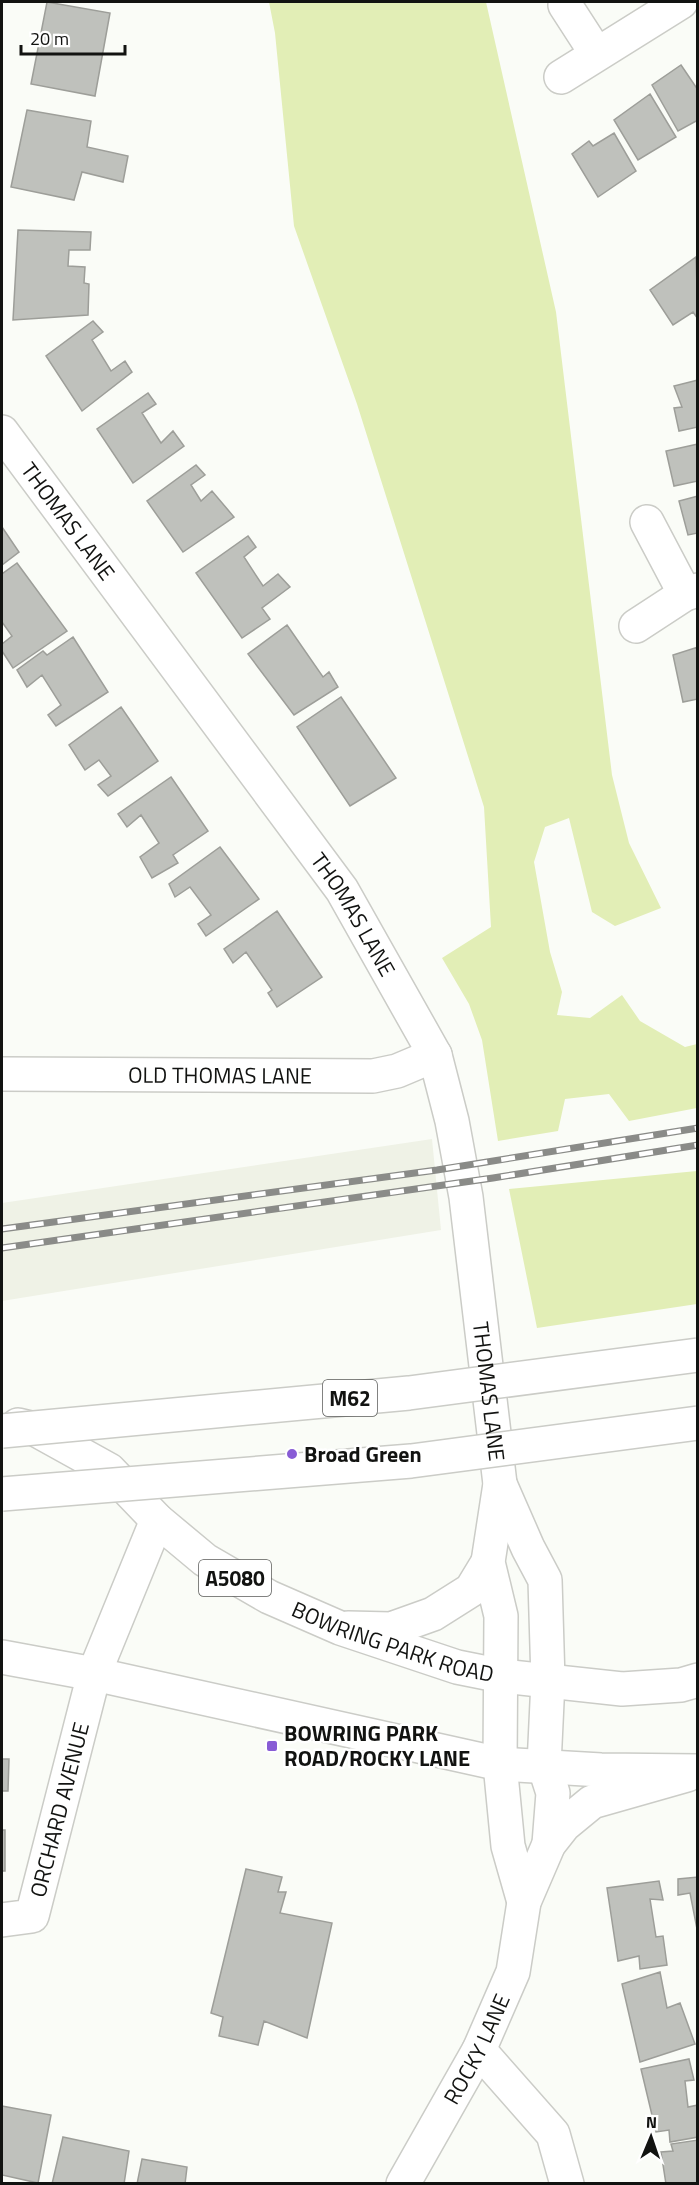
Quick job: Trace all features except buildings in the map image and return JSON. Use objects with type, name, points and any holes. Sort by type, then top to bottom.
[{"type":"main road","points":[[561,77],[596,53],[681,2]]},
{"type":"main road","points":[[565,5],[596,53]]},
{"type":"main road","name":"THOMAS LANE","points":[[2,432],[342,890],[435,1055],[450,1110],[466,1197],[501,1484]]},
{"type":"main road","points":[[636,627],[691,592],[647,522]]},
{"type":"main road","name":"OLD THOMAS LANE","points":[[2,1074],[374,1076],[397,1071],[435,1055]]},
{"type":"main road","name":"M62","points":[[2,1431],[409,1393],[698,1355]]},
{"type":"main road","name":"BOWRING PARK ROAD","points":[[2,1422],[35,1429],[109,1470],[157,1520],[205,1560],[269,1597],[340,1628],[448,1665],[502,1676],[622,1689],[689,1683]]},
{"type":"main road","points":[[2,1494],[411,1461],[698,1423]]},
{"type":"main road","points":[[340,1628],[391,1629],[433,1614],[471,1590],[488,1562],[501,1484]]},
{"type":"main road","points":[[501,1484],[528,1548],[546,1580],[548,1682],[544,1765],[553,1793],[549,1844]]},
{"type":"main road","points":[[94,1674],[157,1520]]},
{"type":"main road","points":[[488,1562],[501,1616],[500,1764],[508,1846],[524,1902]]},
{"type":"main road","points":[[2,1657],[94,1674],[500,1764],[601,1770],[698,1771]]},
{"type":"main road","name":"ORCHARD AVENUE","points":[[2,1920],[32,1916],[94,1674]]},
{"type":"main road","points":[[524,1902],[549,1844],[564,1825],[592,1802],[698,1771]]},
{"type":"main road","name":"ROCKY LANE","points":[[403,2184],[479,2050],[513,1972],[524,1902]]},
{"type":"main road","points":[[479,2050],[553,2134],[567,2184]]},
{"type":"shaded area","points":[[432,1139],[441,1230],[2,1301],[2,1203]]},
{"type":"green space","points":[[269,2],[486,2],[556,312],[612,775],[629,843],[661,908],[615,926],[592,912],[569,818],[545,827],[534,862],[550,952],[562,992],[557,1015],[590,1018],[622,995],[640,1021],[685,1047],[697,1044],[697,1108],[629,1121],[609,1094],[565,1099],[558,1131],[498,1141],[482,1040],[469,1004],[442,958],[491,927],[484,807],[357,404],[294,226],[275,33]]},
{"type":"green space","points":[[697,1171],[697,1304],[537,1328],[509,1189]]},
{"type":"railway","points":[[2,1229],[437,1170],[698,1128]]},
{"type":"railway","points":[[2,1248],[493,1178],[698,1145]]},
{"type":"place","name":"Broad Green","points":[[292,1454]]},
{"type":"place","name":"BOWRING PARK ROAD/ROCKY LANE","points":[[272,1746]]}]
